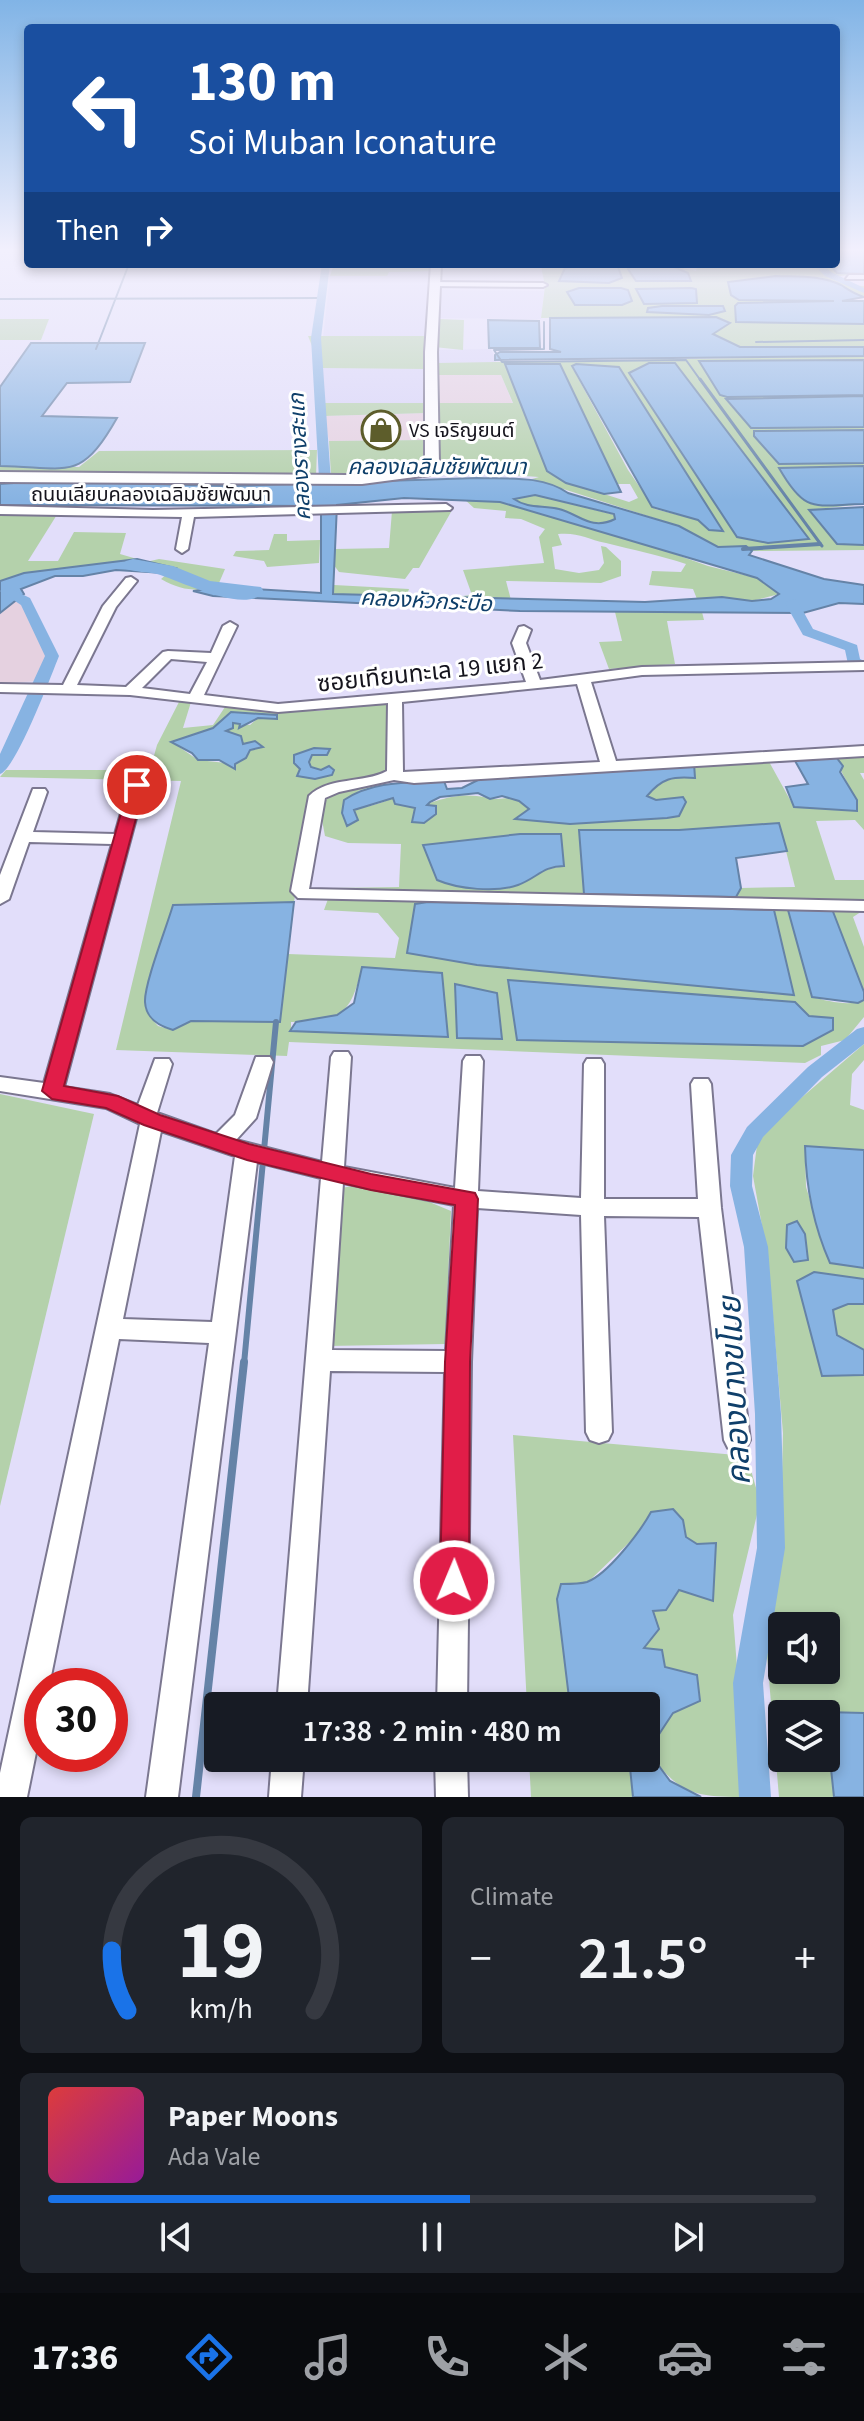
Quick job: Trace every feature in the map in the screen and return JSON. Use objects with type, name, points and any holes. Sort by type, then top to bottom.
[{"type":"street","points":[[0,477],[152,482],[403,477],[431,467],[433,334]]},
{"type":"street","name":"ถนนเลียบคลองเฉลิมชัยพัฒนา","points":[[0,510],[189,514],[446,508]]},
{"type":"street","points":[[182,549],[189,514]]},
{"type":"street","points":[[69,687],[110,606],[131,581]]},
{"type":"street","points":[[195,699],[230,626]]},
{"type":"street","points":[[524,630],[519,643],[535,685]]},
{"type":"street","points":[[130,691],[168,655],[216,658]]},
{"type":"street","name":"ซอยเทียนทะเล 19 แยก 2","points":[[0,688],[32,686],[130,691],[278,708],[395,699],[674,669],[864,666]]},
{"type":"street","points":[[583,678],[609,765]]},
{"type":"street","points":[[393,775],[397,767],[395,699]]},
{"type":"street","points":[[864,751],[414,778],[393,775],[339,787],[317,796],[300,891],[310,895],[864,906]]},
{"type":"street","points":[[52,1091],[137,785]]},
{"type":"street","points":[[0,899],[39,792]]},
{"type":"street","points":[[24,837],[121,839]]},
{"type":"street","points":[[293,1692],[341,1057]]},
{"type":"street","points":[[452,1692],[458,1362],[473,1061]]},
{"type":"street","points":[[219,1144],[245,1118],[263,1062]]},
{"type":"street","points":[[11,1797],[109,1329],[148,1118],[162,1064]]},
{"type":"street","points":[[594,1064],[592,1207],[599,1432]]},
{"type":"street","points":[[0,1084],[110,1101],[219,1144],[334,1172],[467,1199],[592,1207],[710,1208]]},
{"type":"street","points":[[701,1084],[710,1208],[737,1440]]},
{"type":"street","points":[[162,1797],[222,1333],[259,1154]]},
{"type":"street","points":[[109,1329],[222,1333]]},
{"type":"street","points":[[319,1360],[458,1362]]},
{"type":"street","points":[[285,1797],[287,1772]]},
{"type":"street","points":[[451,1772],[452,1797]]},
{"type":"shaded area","points":[[323,334],[424,334],[424,336],[323,337]]},
{"type":"shaded area","points":[[491,349],[497,364],[437,363],[437,350]]},
{"type":"shaded area","points":[[321,368],[425,369],[427,403],[321,403]]},
{"type":"shaded area","points":[[438,375],[501,375],[513,404],[438,403]]},
{"type":"shaded area","points":[[427,413],[427,440],[329,441],[324,416]]},
{"type":"shaded area","points":[[24,594],[56,650],[54,658],[45,681],[0,683],[0,613]]},
{"type":"green space","points":[[0,334],[43,334],[41,340],[0,340]]},
{"type":"green space","points":[[436,334],[464,334],[463,350],[434,347]]},
{"type":"green space","points":[[712,334],[864,334],[864,347],[740,347]]},
{"type":"green space","points":[[308,336],[424,336],[425,369],[321,368]]},
{"type":"green space","points":[[864,356],[864,360],[700,361],[727,397],[864,395],[726,400],[751,427],[864,427],[864,430],[754,432],[779,464],[864,463],[864,466],[779,468],[813,505],[864,504],[809,510],[837,544],[864,545],[864,550],[752,551],[746,546],[718,547],[679,526],[532,479],[539,477],[440,470],[438,403],[513,403],[501,375],[438,375],[437,363]],"holes":[[[560,364],[617,484],[630,484],[638,498],[629,502],[604,494],[521,404],[505,365]],[[576,364],[619,367],[723,531],[709,530],[698,520],[655,509],[628,470],[572,367]]]},
{"type":"green space","points":[[321,403],[427,403],[427,413],[324,416]]},
{"type":"green space","points":[[427,440],[427,464],[418,470],[381,477],[331,475],[329,441]]},
{"type":"green space","points":[[317,450],[316,476],[0,474],[0,466],[79,467],[99,451]]},
{"type":"green space","points":[[535,495],[615,515],[615,519],[592,522],[558,509],[530,506],[514,499]]},
{"type":"green space","points":[[464,499],[500,502],[624,536],[708,566],[757,578],[779,594],[752,601],[697,599],[693,589],[649,585],[652,571],[681,572],[686,564],[582,536],[558,534],[562,545],[552,547],[555,569],[579,573],[599,570],[604,563],[601,546],[621,561],[621,576],[601,583],[506,581],[511,600],[434,599],[472,595],[463,570],[544,563],[539,537],[545,529],[521,519],[505,518],[506,511],[474,508]]},
{"type":"green space","points":[[0,505],[63,505],[28,561],[58,561],[74,532],[126,533],[120,554],[137,559],[24,573],[0,581]]},
{"type":"green space","points":[[392,511],[451,512],[419,568],[413,568],[405,579],[339,572],[333,564],[335,549],[389,548]]},
{"type":"green space","points":[[274,534],[287,534],[287,541],[320,540],[319,563],[267,567],[264,561],[233,556],[236,551],[269,550]]},
{"type":"green space","points":[[159,559],[225,569],[219,583],[223,587],[191,589],[169,583],[161,579],[173,569],[146,562]]},
{"type":"green space","points":[[334,585],[409,589],[406,598],[333,594]]},
{"type":"green space","points":[[615,612],[702,612],[704,620],[667,621],[675,664],[609,669],[599,642],[622,641]]},
{"type":"green space","points":[[179,702],[191,702],[183,728],[213,725],[225,707],[317,711],[388,703],[388,772],[376,778],[340,781],[322,788],[310,802],[294,902],[173,905],[151,1018],[158,1026],[173,1030],[191,1021],[279,1022],[288,954],[395,958],[399,938],[378,913],[324,910],[332,888],[399,887],[401,844],[348,843],[325,836],[320,809],[323,801],[337,791],[382,784],[358,791],[354,810],[393,797],[395,804],[408,806],[460,796],[511,798],[529,808],[517,819],[570,824],[682,797],[656,800],[647,796],[668,780],[694,778],[694,763],[767,758],[794,807],[856,811],[854,798],[836,758],[864,753],[864,773],[860,773],[864,780],[864,830],[855,820],[816,821],[835,880],[864,880],[864,910],[853,917],[864,947],[864,992],[832,909],[788,911],[812,997],[845,1003],[864,1000],[864,1017],[845,1040],[821,1046],[821,1055],[805,1063],[289,1042],[287,1056],[116,1050],[181,781],[0,777],[6,770],[150,770],[157,745]],"holes":[[[231,712],[277,716],[276,719],[258,718],[250,725],[232,723],[225,731],[242,744],[262,747],[250,750],[235,764],[198,760],[172,742],[213,728]],[[779,823],[795,887],[741,888],[579,830],[679,830]],[[520,834],[561,834],[564,866],[539,871],[520,885],[424,845]],[[415,904],[794,995],[477,965],[407,953]],[[362,967],[447,1037],[291,1031],[291,1022],[333,1017],[348,1005]],[[808,1016],[833,1018],[517,1039]]]},
{"type":"green space","points":[[864,1044],[864,1060],[852,1074],[850,1105],[864,1110],[864,1150],[805,1147],[806,1187],[830,1263],[864,1268],[864,1279],[814,1272],[822,1376],[864,1375],[864,1713],[840,1713],[840,1700],[771,1700],[769,1684],[840,1684],[840,1612],[772,1612],[780,1566],[783,1433],[768,1259],[753,1176],[757,1145],[765,1129]]},
{"type":"green space","points":[[0,1094],[94,1114],[0,1506]]},
{"type":"green space","points":[[359,1185],[427,1201],[451,1211],[445,1344],[327,1346],[341,1188]]},
{"type":"green space","points":[[848,1304],[864,1304],[864,1350],[837,1335],[833,1310]]},
{"type":"green space","points":[[513,1435],[747,1456],[760,1502],[733,1615],[747,1797],[701,1794],[679,1785],[660,1767],[660,1733],[673,1713],[665,1667],[643,1648],[652,1611],[679,1590],[713,1600],[697,1544],[685,1537],[683,1520],[651,1512],[640,1532],[588,1582],[570,1692],[526,1692]]},
{"type":"green space","points":[[530,1772],[630,1772],[633,1797],[531,1797]]},
{"type":"green space","points":[[777,1772],[831,1772],[834,1797],[779,1797]]},
{"type":"water","points":[[488,334],[539,334],[540,348],[489,348]]},
{"type":"water","points":[[550,334],[713,334],[740,347],[864,347],[864,356],[495,360],[495,355],[500,352],[561,352],[550,349]]},
{"type":"water","points":[[31,343],[145,343],[130,382],[67,383],[42,416],[117,418],[93,453],[70,467],[0,466],[0,387]]},
{"type":"water","points":[[864,360],[864,395],[727,397],[720,395],[699,361]]},
{"type":"water","points":[[649,363],[675,363],[809,539],[768,543],[737,537],[629,373]]},
{"type":"water","points":[[505,364],[560,364],[621,492],[604,494],[566,483],[547,471]]},
{"type":"water","points":[[572,366],[619,367],[723,531],[709,530],[698,520],[652,507]]},
{"type":"water","points":[[864,396],[864,427],[751,428],[726,399]]},
{"type":"water","points":[[864,430],[864,463],[779,464],[754,436],[754,431]]},
{"type":"water","points":[[864,466],[864,504],[833,505],[813,504],[805,500],[788,483],[779,468]]},
{"type":"water","points":[[477,478],[513,478],[547,483],[568,493],[679,526],[718,547],[746,546],[752,551],[749,555],[824,579],[864,585],[864,604],[839,603],[803,613],[520,611],[213,596],[193,591],[223,587],[321,593],[321,506],[0,505],[0,484],[41,481],[229,486]],"holes":[[[535,495],[614,514],[615,519],[592,522],[559,509],[530,506],[514,499]],[[404,498],[500,502],[757,578],[779,594],[771,599],[752,601],[722,597],[645,602],[333,594],[337,505]]]},
{"type":"water","points":[[864,507],[864,545],[837,544],[809,510]]},
{"type":"water","points":[[137,559],[175,568],[164,573],[116,570],[83,576],[55,576],[21,589],[24,594],[0,613],[0,581],[24,573]]},
{"type":"water","points":[[231,712],[277,715],[277,719],[258,718],[239,728],[240,724],[233,723],[233,728],[226,731],[241,736],[243,744],[255,741],[263,747],[250,750],[246,758],[235,764],[235,769],[219,760],[198,760],[192,753],[171,742],[213,728]]},
{"type":"water","points":[[314,748],[330,749],[327,755],[312,755],[309,762],[311,767],[321,770],[329,766],[334,770],[332,775],[315,779],[297,776],[300,769],[294,763],[294,755]]},
{"type":"water","points":[[836,757],[843,766],[840,772],[857,800],[857,811],[794,807],[786,787],[808,784],[794,759]]},
{"type":"water","points":[[694,763],[695,778],[668,780],[647,796],[656,800],[683,797],[686,802],[679,816],[667,818],[570,824],[515,819],[529,809],[519,801],[502,796],[490,799],[478,793],[440,797],[430,802],[427,805],[436,806],[436,814],[424,823],[412,822],[415,808],[395,804],[393,798],[354,810],[358,820],[347,826],[342,813],[344,800],[368,789],[392,784],[444,781],[447,789],[462,788],[484,777]]},
{"type":"water","points":[[779,823],[787,851],[736,858],[741,888],[736,897],[584,894],[579,830],[679,830]]},
{"type":"water","points":[[520,834],[561,834],[564,866],[551,868],[509,887],[466,888],[437,880],[423,845]]},
{"type":"water","points":[[294,902],[280,1022],[191,1021],[173,1030],[158,1024],[151,1017],[146,1008],[146,994],[173,905]]},
{"type":"water","points":[[415,904],[774,910],[794,995],[477,965],[407,953]]},
{"type":"water","points":[[832,909],[864,992],[864,1000],[858,1003],[812,997],[788,910]]},
{"type":"water","points":[[362,967],[442,973],[448,1037],[290,1031],[296,1022],[337,1015],[354,1003]]},
{"type":"water","points":[[508,980],[795,1002],[809,1016],[833,1018],[833,1030],[803,1046],[517,1040]]},
{"type":"water","points":[[455,984],[497,993],[502,1039],[457,1038]]},
{"type":"water","points":[[805,1146],[864,1150],[864,1268],[830,1263],[812,1206]]},
{"type":"water","points":[[797,1221],[805,1234],[808,1260],[794,1262],[786,1248],[787,1225]]},
{"type":"water","points":[[814,1272],[864,1279],[864,1304],[848,1304],[833,1310],[837,1335],[864,1350],[864,1375],[822,1376],[797,1281]]},
{"type":"water","points":[[673,1509],[683,1520],[686,1537],[697,1544],[716,1543],[713,1601],[679,1590],[666,1610],[653,1611],[659,1629],[644,1648],[662,1650],[665,1667],[697,1675],[700,1701],[673,1713],[660,1733],[660,1692],[568,1692],[557,1599],[561,1584],[587,1582],[614,1562],[651,1512]]},
{"type":"water","points":[[840,1712],[864,1713],[864,1797],[834,1797],[831,1772],[840,1772]]},
{"type":"water","points":[[660,1767],[670,1781],[701,1797],[633,1797],[630,1772],[660,1772]]},
{"type":"waterway","points":[[96,349],[102,334]]},
{"type":"waterway","name":"คลองรางสะแก","points":[[317,334],[326,496]]},
{"type":"waterway","points":[[544,334],[544,349],[494,350],[502,362],[686,360],[701,381]]},
{"type":"waterway","points":[[756,342],[864,340]]},
{"type":"waterway","points":[[700,379],[822,546]]},
{"type":"waterway","points":[[743,549],[820,544]]},
{"type":"waterway","name":"คลองหัวกระบือ","points":[[133,565],[166,570],[209,588],[253,592]]},
{"type":"waterway","points":[[0,769],[52,656],[28,605],[7,591]]},
{"type":"waterway","name":"คลองบางขโมย","points":[[792,603],[808,632],[852,648],[853,661],[864,667]]},
{"type":"waterway","points":[[244,1364],[276,1022]]},
{"type":"waterway","name":"คลองบางขโมย","points":[[755,1797],[748,1683],[771,1548],[768,1414],[756,1247],[741,1186],[742,1155],[755,1132],[815,1072],[864,1034]]},
{"type":"waterway","points":[[196,1797],[244,1362]]},
{"type":"place","name":"VS เจริญยนต์","points":[[381,430]]},
{"type":"route","points":[[137,785],[52,1091],[110,1101],[152,1120],[247,1152],[371,1182],[467,1199],[458,1362],[454,1581]]},
{"type":"water label","name":"คลองเฉลิมชัยพัฒนา","points":[[437,466]]}]
